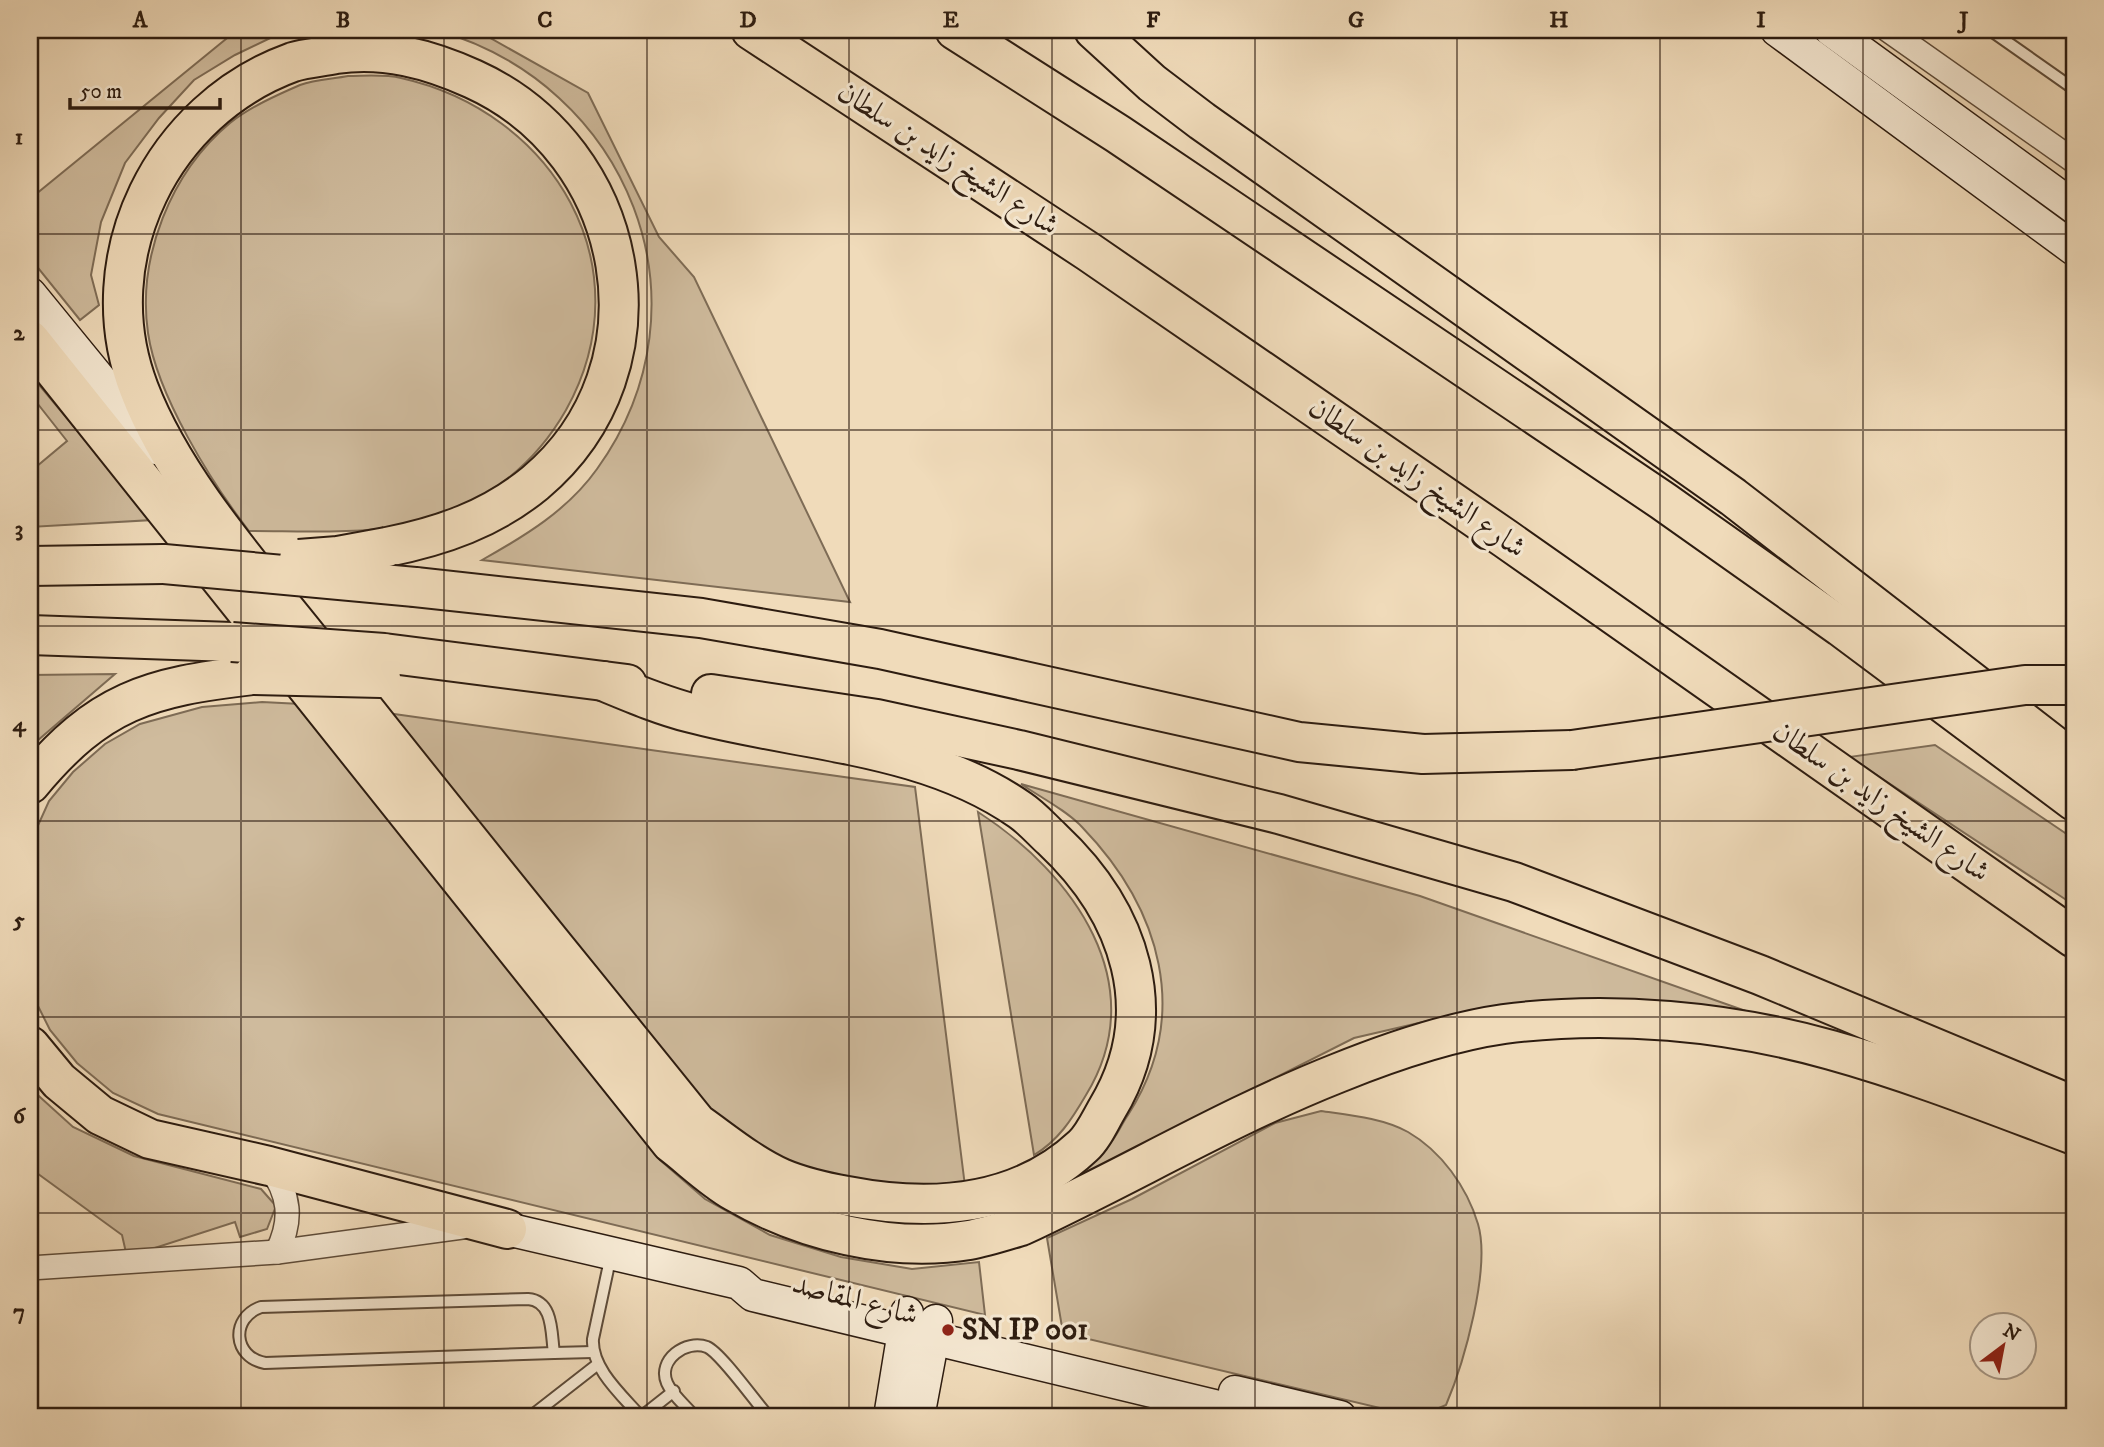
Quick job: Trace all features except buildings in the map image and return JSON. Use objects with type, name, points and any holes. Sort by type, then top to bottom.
[{"type":"highway","name":"شارع الشيخ زايد بن سلطان","points":[[751,30],[1089,252],[1506,539],[2074,938]]},
{"type":"highway","points":[[955,30],[1118,134],[1663,501],[1841,627],[2074,801]]},
{"type":"highway","points":[[1094,30],[1152,83],[1202,121],[1733,498],[2074,761]]},
{"type":"highway","points":[[30,566],[164,564],[338,556],[427,539],[468,526],[507,504],[538,480],[569,448],[597,403],[614,358],[618,264],[607,223],[589,184],[560,144],[530,113],[486,85],[443,65],[401,53],[346,53],[296,61],[250,83],[215,105],[184,139],[153,179],[133,231],[124,278],[124,336],[138,388],[165,442],[223,530],[360,706],[697,1122],[738,1153],[781,1178],[821,1191],[923,1206],[966,1222],[1021,1226],[1337,1073],[1411,1047],[1517,1023],[1600,1018],[1720,1027],[1830,1050],[1946,1087],[2074,1136]]},
{"type":"highway","points":[[30,340],[671,1143],[734,1192],[803,1224],[861,1239],[929,1243],[966,1222],[1009,1192],[1044,1175],[1086,1144],[1116,1094],[1135,1044],[1135,995],[1128,948],[1102,897],[1071,857],[1021,810],[878,735]]},
{"type":"highway","points":[[164,564],[415,587],[701,618],[880,649],[1299,742],[1423,754],[1572,750],[2025,685],[2074,685]]},
{"type":"highway","points":[[30,635],[232,642],[451,677],[509,668],[603,681],[878,735],[1020,750],[1279,814],[1514,882],[1760,975],[2074,1106]]},
{"type":"highway","points":[[30,784],[55,754],[90,723],[130,700],[198,682],[382,665]]},
{"type":"highway","points":[[30,1046],[59,1081],[100,1115],[150,1139],[269,1166],[507,1229]]},
{"type":"street","points":[[1777,30],[2074,249]]},
{"type":"street","points":[[1831,30],[2074,207]]},
{"type":"street","points":[[1888,30],[2074,162]]},
{"type":"street","points":[[30,294],[223,530]]},
{"type":"street","points":[[269,1166],[287,1198],[286,1235],[278,1252]]},
{"type":"street","points":[[30,1268],[278,1252],[432,1229],[507,1229]]},
{"type":"street","name":"شارع المقاصد","points":[[507,1229],[739,1283],[747,1276],[757,1275],[856,1297],[920,1325],[1159,1383],[1340,1417]]},
{"type":"street","points":[[890,1417],[920,1325]]},
{"type":"street","points":[[918,1417],[920,1325]]},
{"type":"street","name":"شارع المقاصد","points":[[1159,1383],[1260,1417]]},
{"type":"lane","points":[[1990,30],[2074,89]]},
{"type":"lane","points":[[612,1252],[593,1339],[593,1352],[598,1364],[641,1417],[674,1391]]},
{"type":"lane","points":[[554,1353],[548,1312],[540,1302],[528,1298],[261,1307],[247,1314],[239,1329],[240,1345],[244,1352],[250,1358],[265,1363],[593,1352]]},
{"type":"lane","points":[[695,1417],[674,1391],[666,1376],[673,1355],[688,1346],[706,1347],[713,1351],[769,1417]]},
{"type":"lane","points":[[530,1417],[598,1364]]},
{"type":"shaded area","points":[[237,30],[287,30],[235,55],[194,80],[159,118],[125,163],[101,222],[91,275],[99,305],[80,320],[30,258],[30,199]]},
{"type":"shaded area","points":[[436,30],[476,30],[588,93],[659,237],[694,277],[850,602],[482,560],[530,531],[559,509],[597,469],[632,404],[649,338],[649,271],[634,207],[603,149],[559,98],[503,58]]},
{"type":"shaded area","points":[[348,76],[401,78],[455,96],[502,124],[541,160],[570,203],[589,251],[595,302],[588,356],[566,410],[545,441],[520,468],[476,500],[434,518],[382,528],[329,532],[249,531],[218,488],[188,437],[162,383],[153,357],[146,304],[154,246],[175,191],[209,143],[230,123],[273,97],[300,85]]},
{"type":"shaded area","points":[[30,374],[152,520],[30,527],[30,472],[67,441],[30,394]]},
{"type":"shaded area","points":[[115,674],[30,747],[30,675]]},
{"type":"shaded area","points":[[262,702],[301,704],[660,1160],[705,1199],[770,1235],[841,1257],[912,1269],[979,1262],[985,1315],[158,1114],[113,1093],[77,1063],[50,1030],[30,990],[30,843],[49,801],[73,772],[105,744],[140,724],[202,707]]},
{"type":"shaded area","points":[[387,713],[915,787],[966,1194],[923,1198],[786,1168],[710,1111]]},
{"type":"shaded area","points":[[1935,745],[2074,839],[2074,905],[1849,757]]},
{"type":"shaded area","points":[[1021,784],[1420,896],[1760,1016],[1637,1005],[1479,1009],[1354,1038],[1048,1192],[1095,1159],[1108,1146],[1128,1115],[1148,1077],[1159,1039],[1162,1002],[1159,964],[1148,928],[1132,893],[1109,859],[1076,821]]},
{"type":"shaded area","points":[[978,812],[1013,837],[1045,866],[1072,899],[1093,935],[1107,973],[1111,1013],[1105,1053],[1086,1095],[1070,1121],[1050,1143],[1034,1155]]},
{"type":"shaded area","points":[[30,1088],[73,1127],[134,1156],[261,1189],[276,1206],[267,1229],[240,1237],[235,1222],[127,1257],[122,1235],[30,1168]]},
{"type":"shaded area","points":[[1321,1111],[1377,1120],[1408,1132],[1442,1160],[1460,1184],[1473,1210],[1481,1243],[1478,1290],[1467,1341],[1446,1405],[1418,1417],[1063,1333],[1047,1238],[1132,1199],[1275,1123]]},
{"type":"place","name":"SN IP 001","points":[[948,1330]]}]
